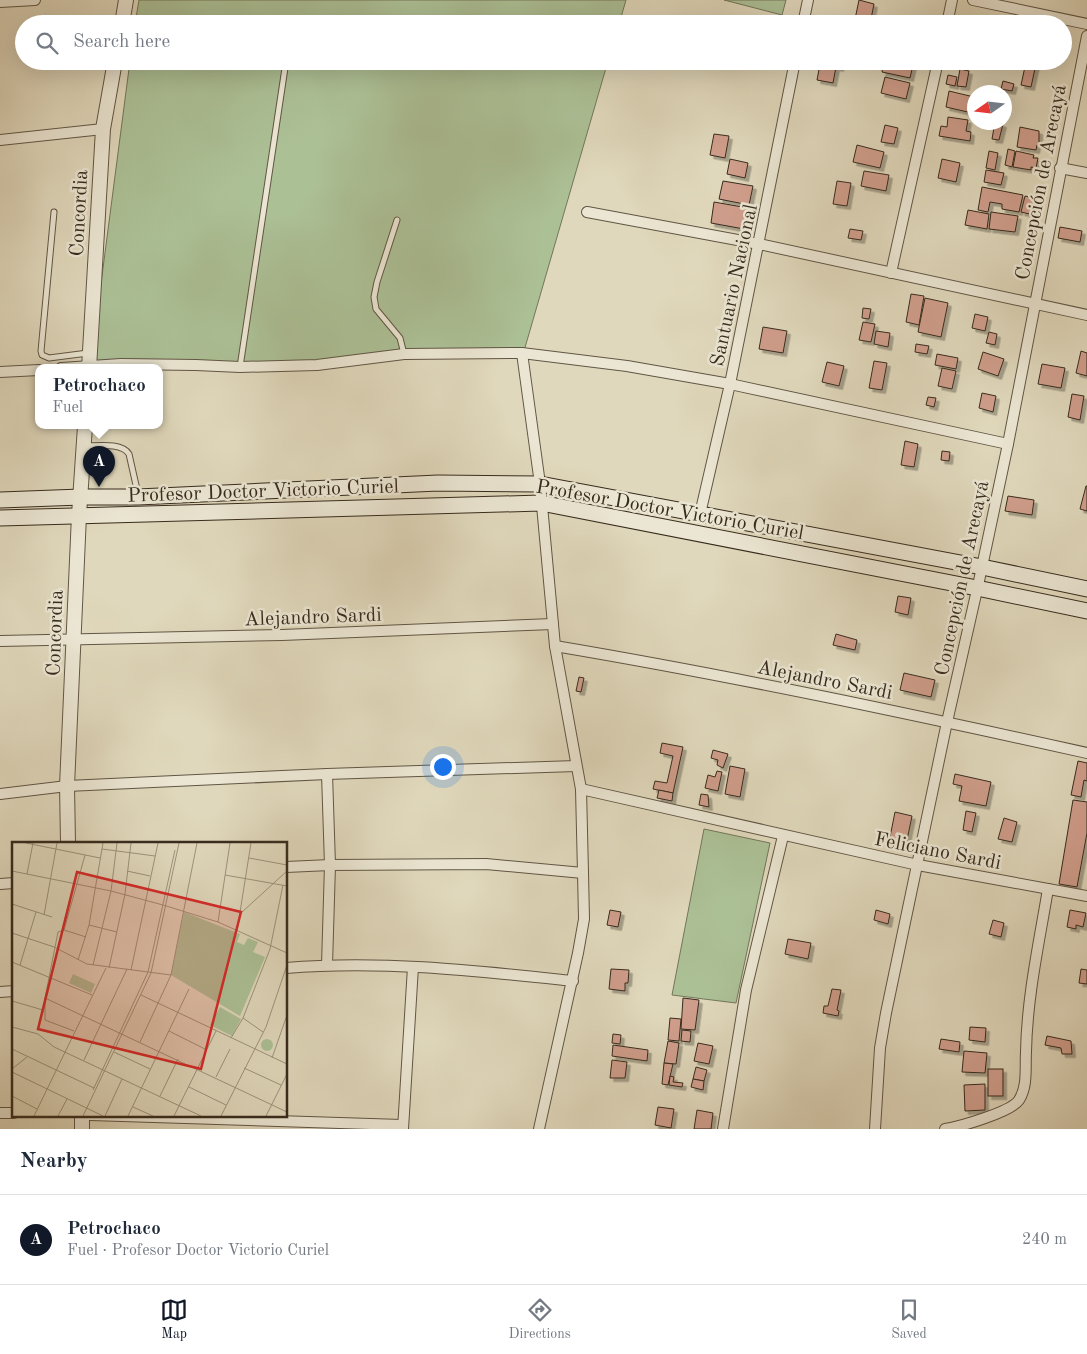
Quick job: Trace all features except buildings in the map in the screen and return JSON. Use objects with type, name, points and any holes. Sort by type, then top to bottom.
[{"type":"main road","name":"Profesor Doctor Victorio Curiel","points":[[0,500],[138,497],[438,483],[540,484],[982,567],[1087,589]]},
{"type":"main road","name":"Profesor Doctor Victorio Curiel","points":[[0,518],[541,503],[1087,611]]},
{"type":"street","points":[[0,2],[36,0]]},
{"type":"street","points":[[124,15],[126,0]]},
{"type":"street","points":[[805,15],[808,0]]},
{"type":"street","points":[[948,15],[952,0]]},
{"type":"street","points":[[974,0],[1045,15]]},
{"type":"street","points":[[1072,21],[1087,24]]},
{"type":"street","name":"Concepción de Arecayá","points":[[875,1129],[882,1040],[947,722],[1008,444],[1087,36]]},
{"type":"street","name":"Concordia","points":[[90,363],[103,130],[113,70]]},
{"type":"street","name":"Santuario Nacional","points":[[700,514],[730,384],[793,70]]},
{"type":"street","points":[[892,273],[936,70]]},
{"type":"street","points":[[0,140],[103,130]]},
{"type":"street","points":[[1060,168],[1087,173]]},
{"type":"street","points":[[586,212],[759,244],[1087,315]]},
{"type":"street","points":[[163,364],[240,367],[329,364],[404,354],[522,353],[627,366],[730,384],[1008,444]]},
{"type":"street","points":[[522,353],[540,484],[555,646],[581,789],[584,873],[584,919],[573,982],[539,1129]]},
{"type":"street","points":[[90,363],[159,364]]},
{"type":"street","points":[[0,372],[35,370]]},
{"type":"street","name":"Concordia","points":[[68,842],[67,786],[78,515],[86,429]]},
{"type":"street","name":"Alejandro Sardi","points":[[0,641],[292,635],[553,624]]},
{"type":"street","name":"Alejandro Sardi","points":[[555,646],[642,661],[947,722],[1087,753]]},
{"type":"street","points":[[0,794],[67,786],[327,774],[576,766]]},
{"type":"street","points":[[327,774],[330,865],[327,965]]},
{"type":"street","name":"Feliciano Sardi","points":[[581,789],[918,865],[1087,896]]},
{"type":"street","points":[[722,1129],[746,990],[783,836]]},
{"type":"street","points":[[288,867],[486,864],[584,873]]},
{"type":"street","points":[[945,1129],[960,1128],[1010,1108],[1018,1101],[1025,1084],[1028,1008],[1048,889]]},
{"type":"street","points":[[288,968],[327,965],[413,967],[488,972],[573,982]]},
{"type":"street","points":[[116,1116],[402,1127],[413,967]]},
{"type":"street","points":[[82,1116],[82,1129]]},
{"type":"lane","points":[[240,367],[285,70]]},
{"type":"lane","points":[[54,212],[40,351],[42,355],[50,358],[90,363]]},
{"type":"lane","points":[[397,220],[374,297],[376,308],[400,338],[404,354]]},
{"type":"lane","points":[[84,446],[121,447],[127,450],[138,497]]},
{"type":"green space","points":[[139,0],[626,0],[622,15],[136,15]]},
{"type":"green space","points":[[724,0],[786,0],[782,15]]},
{"type":"green space","points":[[129,70],[605,70],[524,351],[318,362],[163,366],[163,364],[91,364]]},
{"type":"green space","points":[[704,829],[770,843],[736,1003],[672,995]]},
{"type":"place","name":"Petrochaco","points":[[99,487]]}]
